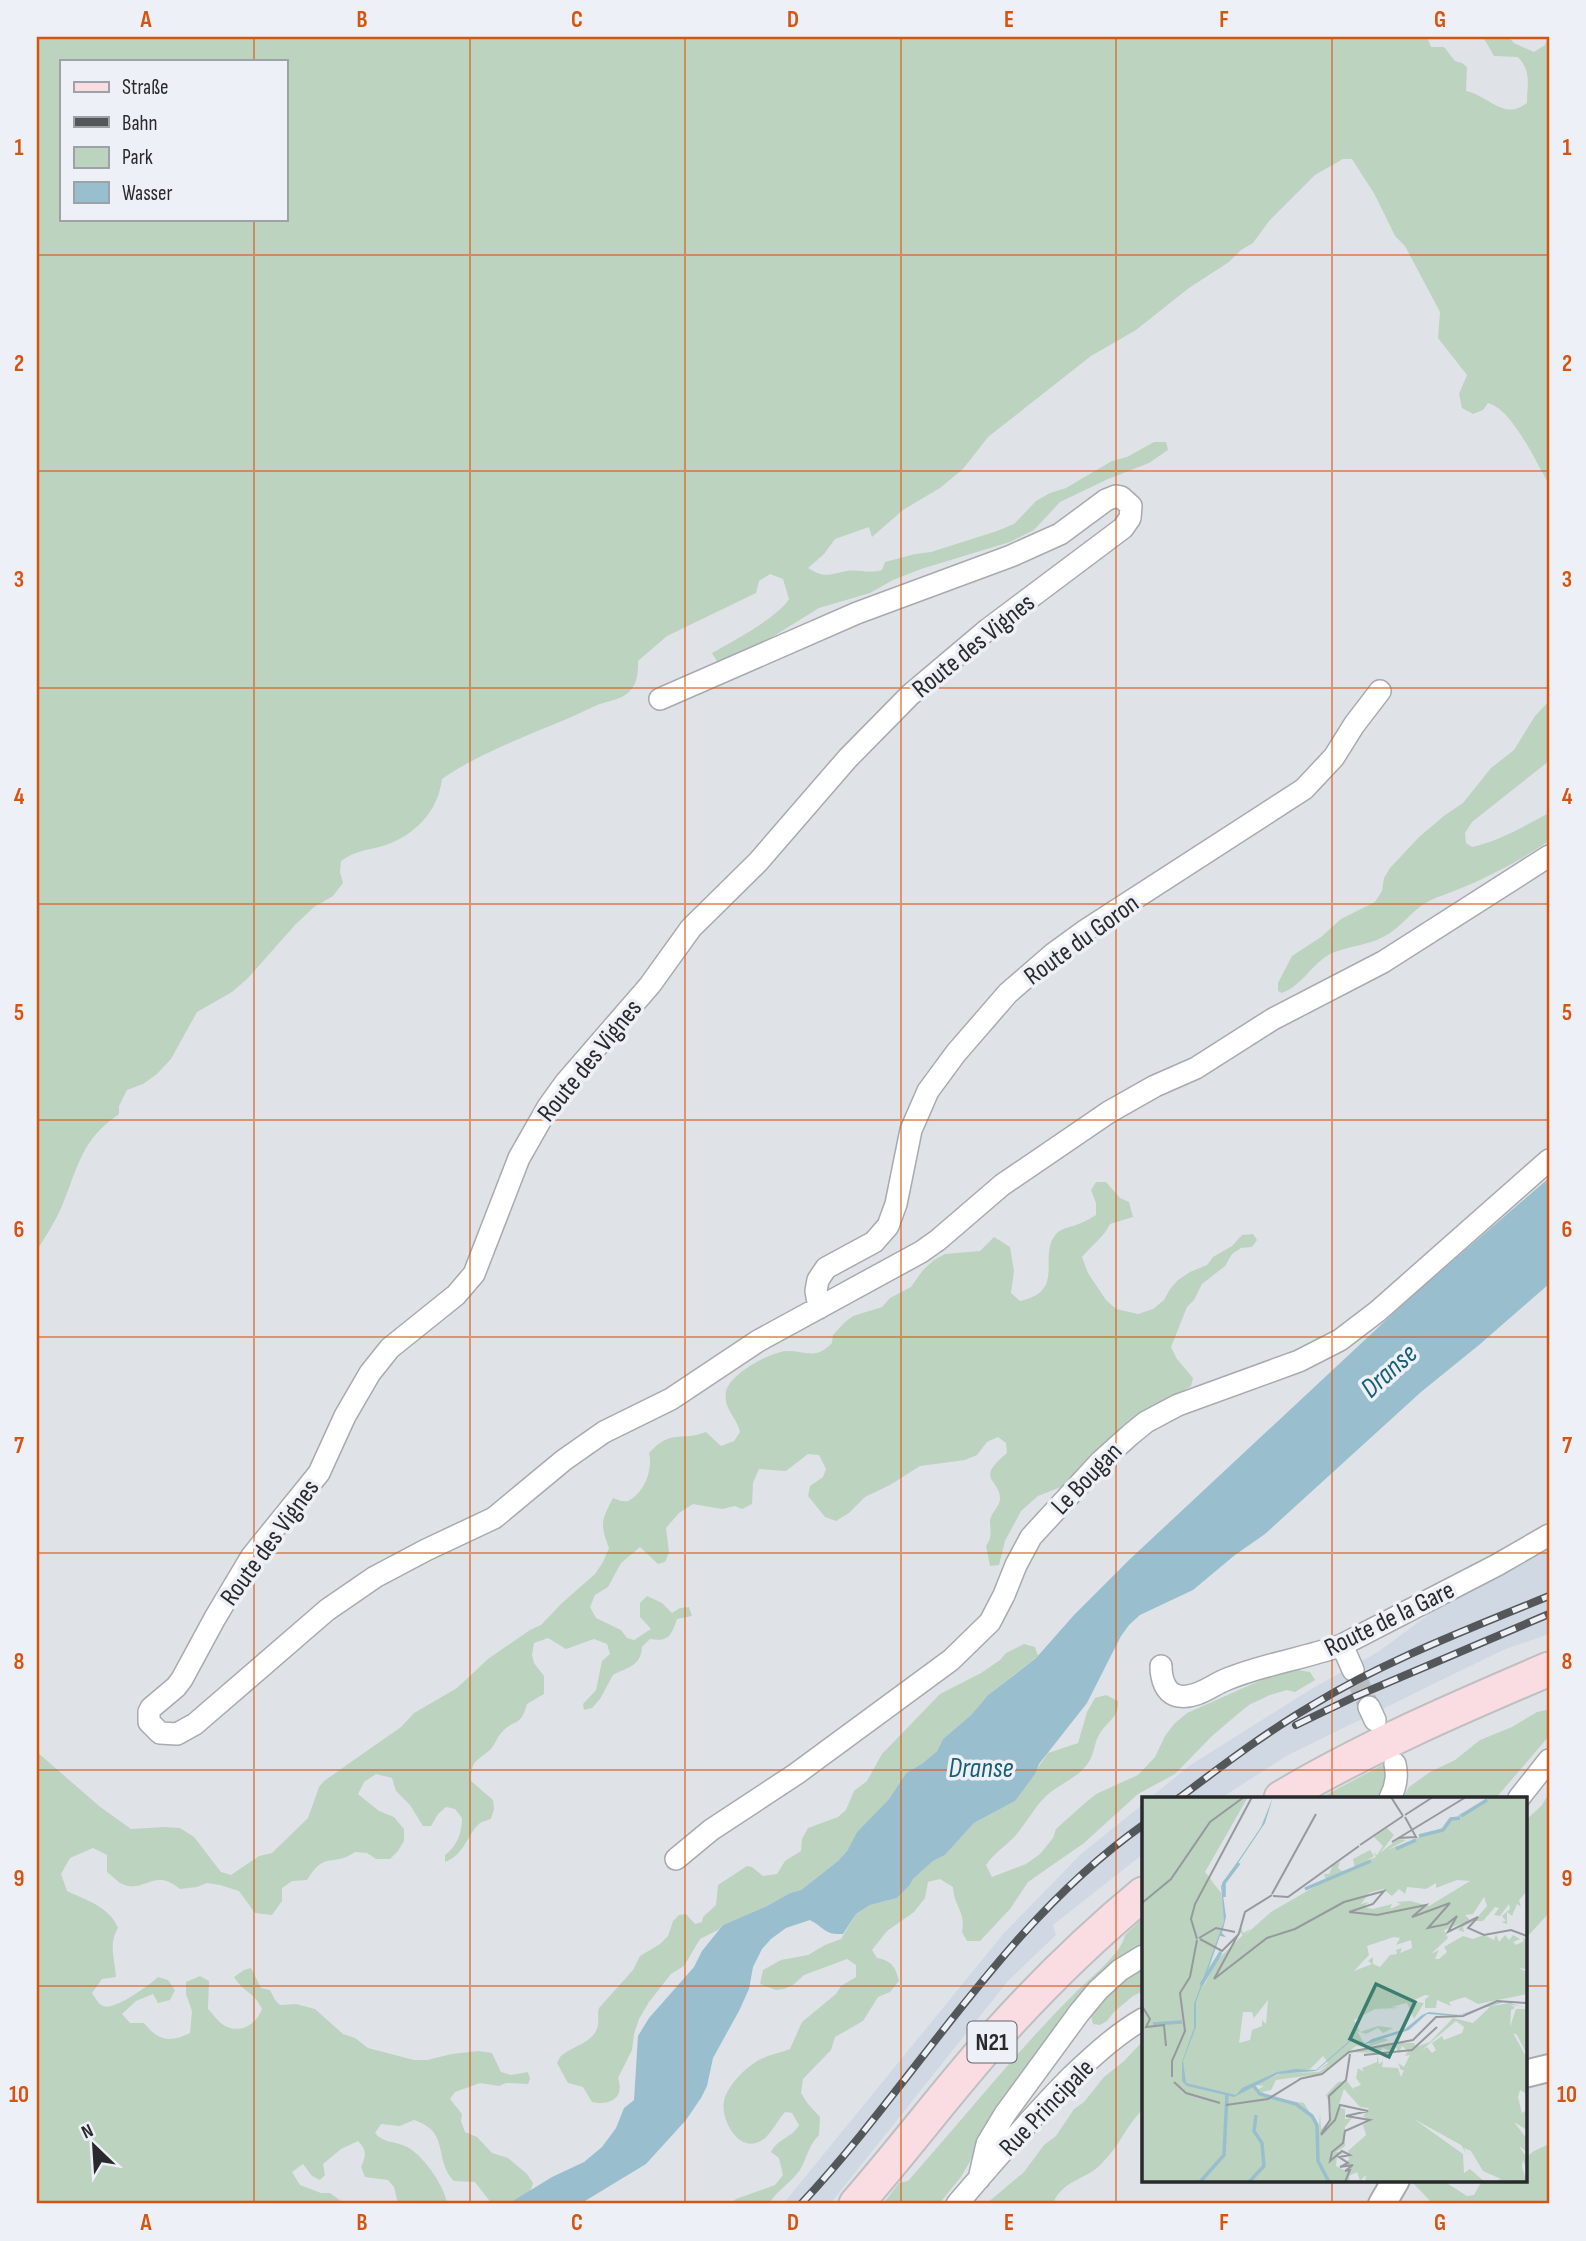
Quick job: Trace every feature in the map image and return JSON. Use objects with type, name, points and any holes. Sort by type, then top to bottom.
[{"type":"main road","points":[[1283,1797],[1414,1728],[1549,1669]]},
{"type":"main road","name":"N21","points":[[856,2204],[966,2071],[1032,1997],[1061,1967],[1142,1895]]},
{"type":"street","name":"Route des Vignes","points":[[660,699],[857,613],[978,570],[1037,545],[1073,526],[1112,498],[1121,497],[1130,506],[1130,518],[1123,528],[958,653],[881,723],[758,862],[691,928],[650,985],[561,1088],[536,1125],[519,1158],[474,1274],[456,1295],[390,1348],[370,1373],[345,1416],[319,1474],[252,1556],[182,1679],[151,1708],[149,1722],[165,1735],[188,1729],[218,1707],[327,1611],[375,1577],[494,1518],[564,1460],[604,1432],[671,1399],[758,1341],[931,1246],[1002,1185],[1109,1112],[1155,1086],[1196,1068],[1273,1019],[1392,957],[1549,856]]},
{"type":"street","name":"Route du Goron","points":[[819,1308],[816,1291],[818,1280],[826,1268],[874,1242],[888,1226],[896,1204],[906,1147],[920,1107],[939,1075],[992,1010],[1052,954],[1304,789],[1330,763],[1380,691]]},
{"type":"street","name":"Le Bougan","points":[[676,1859],[711,1830],[796,1774],[951,1660],[990,1622],[1031,1537],[1100,1462],[1146,1422],[1185,1402],[1299,1361],[1340,1340],[1378,1311],[1549,1160]]},
{"type":"street","name":"Route de la Gare","points":[[1161,1666],[1163,1680],[1168,1689],[1176,1696],[1185,1696],[1199,1693],[1237,1675],[1342,1645],[1549,1535]]},
{"type":"street","points":[[1342,1645],[1353,1670]]},
{"type":"street","points":[[1520,1797],[1549,1760]]},
{"type":"street","points":[[1390,1797],[1396,1781],[1395,1764]]},
{"type":"street","points":[[979,2179],[987,2144],[1079,2013],[1098,1990],[1120,1970],[1142,1957]]},
{"type":"street","name":"Rue Principale","points":[[957,2204],[1066,2082],[1116,2037],[1142,2020]]},
{"type":"street","points":[[1526,2074],[1549,2068]]},
{"type":"street","points":[[1382,2204],[1395,2182]]},
{"type":"shaded area","points":[[1549,1525],[1549,1634],[1503,1650],[1288,1755],[1223,1797],[1151,1797],[1189,1766],[1313,1688],[1378,1652]]},
{"type":"shaded area","points":[[1142,1805],[1142,1855],[1053,1925],[1056,1935],[1008,1981],[830,2204],[783,2204],[1004,1933],[1081,1854]]},
{"type":"green space","points":[[37,37],[1427,37],[1431,47],[1444,47],[1455,61],[1467,67],[1466,91],[1496,106],[1511,109],[1527,103],[1528,78],[1525,68],[1518,57],[1494,56],[1483,37],[1509,37],[1514,43],[1534,52],[1545,45],[1549,37],[1549,484],[1506,415],[1488,403],[1483,410],[1473,414],[1462,408],[1459,394],[1467,375],[1438,338],[1440,312],[1405,246],[1395,236],[1375,195],[1352,159],[1343,159],[1315,175],[1269,221],[1253,243],[1229,262],[1189,288],[1136,330],[1091,356],[988,437],[963,469],[940,488],[903,510],[872,537],[869,527],[835,539],[824,554],[808,568],[828,575],[882,570],[885,562],[931,552],[1014,524],[1036,501],[1154,442],[1166,442],[1168,450],[1149,463],[1060,502],[1034,530],[1010,542],[921,569],[870,593],[819,608],[769,639],[718,663],[712,653],[775,614],[789,599],[783,579],[770,574],[759,581],[756,593],[667,636],[638,661],[636,681],[625,695],[497,748],[442,779],[440,791],[423,821],[394,842],[356,853],[341,861],[343,883],[333,896],[314,907],[295,925],[232,992],[197,1012],[171,1059],[157,1074],[143,1084],[127,1090],[119,1106],[119,1114],[88,1144],[50,1229],[37,1250]]},
{"type":"green space","points":[[1549,701],[1549,761],[1472,822],[1465,833],[1466,843],[1472,847],[1502,837],[1549,813],[1549,841],[1494,873],[1429,901],[1383,937],[1332,953],[1289,989],[1282,993],[1278,991],[1278,983],[1292,956],[1321,937],[1341,919],[1375,902],[1390,868],[1419,837],[1463,803],[1491,768],[1514,750],[1535,716]]},
{"type":"green space","points":[[1096,1182],[1106,1182],[1120,1198],[1129,1202],[1133,1217],[1110,1224],[1082,1257],[1088,1273],[1106,1300],[1116,1309],[1138,1314],[1153,1309],[1164,1300],[1178,1280],[1207,1265],[1213,1257],[1232,1246],[1242,1235],[1253,1234],[1257,1240],[1252,1247],[1241,1248],[1232,1254],[1225,1266],[1202,1284],[1187,1307],[1171,1347],[1193,1378],[1191,1386],[1167,1400],[1071,1483],[1038,1496],[1021,1511],[1005,1541],[999,1565],[990,1566],[986,1546],[990,1536],[990,1520],[1000,1500],[990,1474],[997,1462],[1007,1453],[1006,1443],[998,1437],[987,1442],[977,1455],[965,1460],[920,1466],[865,1497],[849,1513],[836,1521],[825,1517],[808,1496],[810,1486],[823,1477],[826,1469],[819,1455],[808,1454],[786,1471],[759,1469],[753,1483],[752,1504],[742,1509],[735,1506],[722,1509],[693,1504],[679,1513],[666,1528],[669,1552],[665,1562],[658,1564],[640,1547],[621,1563],[608,1587],[595,1595],[590,1607],[596,1618],[621,1630],[627,1638],[634,1640],[651,1629],[640,1617],[640,1603],[647,1596],[662,1603],[672,1613],[689,1607],[692,1616],[677,1619],[671,1634],[665,1638],[650,1639],[642,1647],[636,1662],[613,1675],[592,1708],[584,1710],[583,1704],[596,1690],[602,1661],[610,1654],[607,1644],[594,1639],[566,1649],[548,1638],[534,1643],[532,1655],[534,1663],[544,1676],[544,1694],[527,1704],[522,1717],[506,1728],[490,1750],[473,1765],[471,1781],[493,1800],[494,1809],[491,1819],[480,1823],[452,1859],[445,1862],[445,1855],[456,1843],[462,1824],[462,1818],[455,1809],[446,1807],[431,1826],[423,1826],[410,1805],[396,1791],[392,1778],[376,1774],[364,1782],[358,1794],[379,1811],[394,1817],[404,1829],[404,1841],[398,1851],[390,1859],[376,1859],[367,1853],[355,1852],[319,1865],[307,1880],[292,1881],[282,1888],[282,1901],[272,1915],[255,1913],[239,1891],[220,1885],[207,1883],[180,1889],[163,1880],[155,1880],[128,1886],[107,1872],[107,1855],[93,1848],[70,1858],[61,1874],[67,1891],[103,1909],[118,1928],[113,1946],[116,1977],[102,1979],[92,1993],[100,2004],[108,2007],[115,2005],[158,1977],[168,1980],[175,1990],[170,2000],[158,2003],[153,1994],[136,2001],[122,2014],[130,2023],[144,2023],[159,2037],[170,2039],[190,2033],[192,2011],[186,1994],[186,1982],[200,1976],[209,1981],[208,2009],[221,2023],[237,2029],[252,2023],[262,2009],[234,1977],[251,1968],[261,1988],[270,1990],[280,2005],[296,2004],[315,2009],[343,2034],[355,2038],[368,2048],[414,2060],[478,2051],[492,2053],[501,2072],[511,2075],[528,2072],[528,2084],[506,2083],[499,2086],[480,2083],[455,2092],[450,2099],[462,2114],[461,2121],[465,2132],[477,2137],[492,2153],[508,2158],[527,2174],[533,2183],[528,2194],[511,2202],[492,2204],[475,2182],[454,2181],[444,2164],[433,2132],[414,2120],[400,2126],[381,2124],[375,2133],[418,2155],[437,2180],[447,2204],[398,2204],[394,2187],[388,2180],[365,2177],[361,2167],[364,2150],[358,2141],[341,2149],[323,2164],[325,2175],[320,2180],[312,2176],[303,2164],[292,2172],[300,2185],[321,2193],[330,2193],[345,2204],[37,2204],[37,1752],[99,1806],[131,1829],[180,1828],[194,1837],[221,1872],[231,1875],[259,1856],[272,1853],[308,1818],[319,1787],[324,1781],[401,1727],[414,1713],[457,1688],[488,1659],[541,1625],[595,1574],[609,1548],[603,1523],[609,1506],[613,1498],[628,1501],[640,1491],[649,1473],[649,1453],[657,1445],[671,1438],[706,1432],[721,1446],[734,1441],[740,1432],[726,1403],[726,1392],[734,1378],[742,1371],[780,1352],[821,1351],[832,1343],[833,1335],[845,1322],[853,1316],[882,1307],[890,1298],[911,1287],[934,1260],[945,1254],[980,1251],[994,1237],[1010,1247],[1014,1271],[1011,1293],[1020,1301],[1034,1296],[1043,1290],[1047,1281],[1049,1253],[1056,1234],[1096,1215],[1096,1203],[1091,1190]]},
{"type":"green space","points":[[1024,1644],[1035,1647],[1038,1656],[988,1695],[971,1715],[943,1739],[937,1751],[906,1773],[889,1799],[857,1832],[838,1861],[801,1890],[723,1925],[700,1939],[684,1966],[671,1974],[639,2019],[632,2050],[618,2078],[618,2095],[614,2099],[605,2103],[592,2102],[583,2087],[568,2083],[557,2063],[560,2057],[592,2036],[598,2025],[599,2008],[633,1970],[640,1956],[668,1936],[673,1921],[679,1915],[686,1914],[695,1924],[702,1922],[703,1917],[716,1905],[718,1885],[747,1866],[763,1876],[777,1874],[785,1861],[801,1851],[802,1839],[808,1828],[838,1817],[846,1810],[854,1791],[867,1781],[882,1754],[940,1694],[981,1673],[1006,1653]]},
{"type":"green space","points":[[1292,1669],[1310,1672],[1315,1680],[1295,1692],[1287,1690],[1249,1705],[1212,1736],[1175,1774],[1138,1794],[1084,1843],[1028,1882],[1010,1909],[980,1941],[967,1941],[962,1932],[961,1914],[953,1887],[940,1879],[928,1882],[925,1898],[914,1912],[887,1931],[872,1950],[877,1958],[892,1965],[899,1981],[890,1992],[878,1997],[863,2021],[835,2037],[831,2050],[803,2079],[801,2093],[820,2117],[819,2135],[800,2170],[769,2204],[730,2204],[736,2199],[775,2185],[783,2175],[779,2158],[771,2152],[799,2125],[792,2113],[785,2112],[765,2138],[748,2144],[741,2141],[734,2135],[725,2118],[724,2101],[729,2089],[754,2063],[790,2049],[802,2022],[836,1994],[841,1986],[856,1977],[856,1965],[847,1959],[804,1975],[793,1985],[776,1990],[760,1984],[763,1970],[781,1960],[808,1955],[841,1939],[856,1914],[870,1905],[897,1898],[933,1861],[945,1855],[974,1823],[1015,1801],[1048,1753],[1078,1743],[1087,1712],[1095,1698],[1106,1695],[1118,1701],[1118,1706],[1115,1715],[1098,1737],[1088,1763],[1046,1796],[1016,1835],[989,1860],[986,1865],[992,1877],[1026,1864],[1040,1854],[1053,1838],[1056,1829],[1096,1794],[1138,1775],[1155,1757],[1174,1724],[1187,1713]]},
{"type":"green space","points":[[1537,1712],[1549,1712],[1549,1736],[1497,1797],[1404,1797],[1409,1787],[1430,1772],[1455,1760],[1480,1740],[1512,1727]]},
{"type":"green space","points":[[1386,1763],[1389,1773],[1382,1797],[1326,1795]]},
{"type":"green space","points":[[1549,1793],[1549,1913],[1526,1938],[1526,1820],[1542,1805]]},
{"type":"green space","points":[[1142,1919],[1142,1950],[988,2129],[961,2177],[939,2204],[883,2204],[899,2183],[908,2181],[1051,2017],[1111,1959],[1125,1935]]},
{"type":"green space","points":[[1142,1967],[1142,1992],[1114,2012],[1107,2021],[1100,2025],[1093,2024],[1091,2015],[1114,1986]]},
{"type":"green space","points":[[1142,2042],[1142,2110],[1103,2162],[1062,2189],[1053,2204],[986,2204],[1024,2172],[1044,2145],[1056,2136],[1074,2109],[1084,2102],[1104,2077]]},
{"type":"green space","points":[[1549,2144],[1549,2204],[1433,2204],[1413,2183],[1445,2182],[1467,2196],[1474,2195],[1483,2182],[1526,2182],[1526,2157]]},
{"type":"water","name":"Dranse","points":[[1549,1178],[1549,1284],[1421,1392],[1265,1534],[1193,1590],[1140,1615],[1129,1625],[1087,1703],[1039,1764],[1015,1801],[974,1823],[945,1855],[933,1861],[897,1898],[870,1905],[856,1914],[843,1934],[828,1932],[810,1920],[786,1928],[771,1939],[762,1949],[753,1967],[749,1989],[713,2058],[707,2086],[701,2098],[686,2120],[646,2164],[580,2204],[508,2204],[552,2177],[584,2162],[602,2147],[616,2128],[624,2108],[634,2100],[638,2036],[649,2018],[694,1967],[702,1951],[723,1925],[801,1890],[838,1861],[857,1832],[889,1799],[906,1773],[937,1751],[943,1739],[971,1715],[988,1695],[1036,1658],[1129,1560],[1414,1294]]},
{"type":"tunnel","points":[[1353,1670],[1369,1707]]},
{"type":"railway","points":[[1180,1797],[1277,1727],[1339,1689],[1428,1646],[1549,1596]]},
{"type":"railway","points":[[1296,1725],[1354,1697],[1549,1614]]},
{"type":"railway","points":[[801,2204],[884,2107],[1003,1956],[1046,1909],[1093,1865],[1142,1826]]}]
